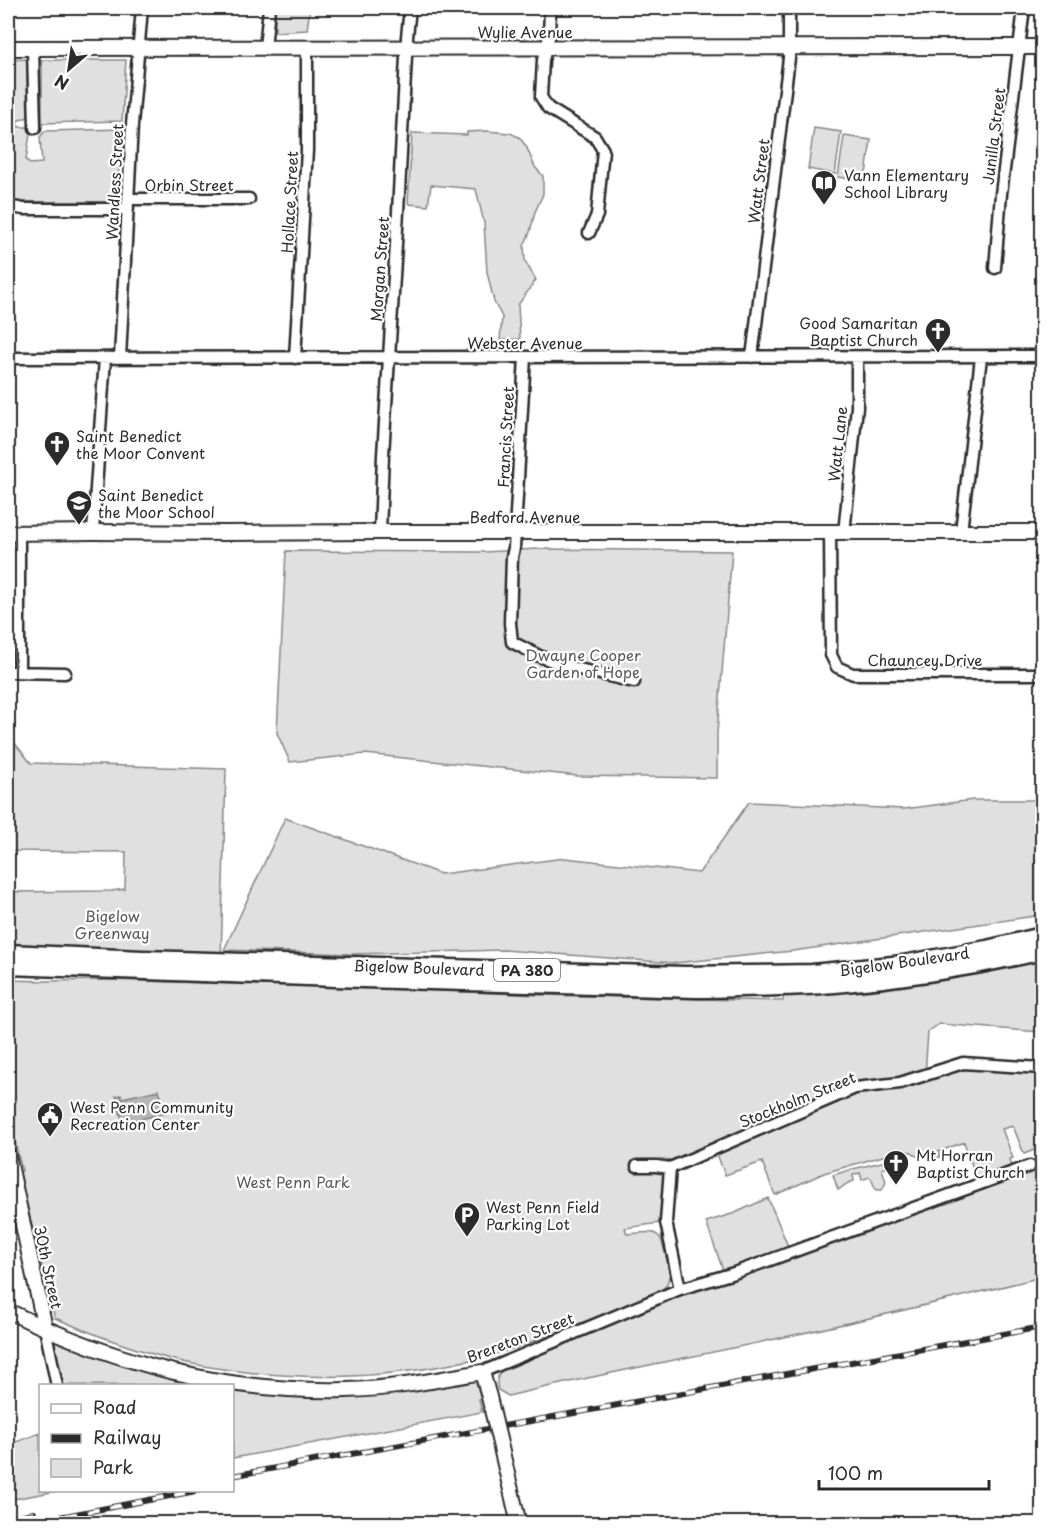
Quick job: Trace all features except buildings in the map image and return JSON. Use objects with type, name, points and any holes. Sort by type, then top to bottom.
[{"type":"main road","name":"Bigelow Boulevard","points":[[8,953],[685,975],[812,973],[903,964],[987,949],[1042,936]]},
{"type":"main road","name":"Bigelow Boulevard","points":[[8,966],[363,979],[738,988],[832,984],[907,976],[963,968],[1042,951]]},
{"type":"street","name":"Wandless Street","points":[[120,358],[132,125],[142,8]]},
{"type":"street","points":[[265,48],[269,8]]},
{"type":"street","name":"Morgan Street","points":[[380,532],[382,455],[410,8]]},
{"type":"street","points":[[549,8],[549,37],[543,60],[541,97],[548,108],[595,137],[603,150],[597,215],[589,233]]},
{"type":"street","name":"Watt Street","points":[[753,357],[789,47],[789,8]]},
{"type":"street","name":"Junilla Street","points":[[996,268],[1001,194],[1024,8]]},
{"type":"street","name":"Hollace Street","points":[[295,358],[307,150],[307,47]]},
{"type":"street","name":"Wylie Avenue","points":[[8,48],[1042,47]]},
{"type":"street","points":[[33,48],[35,128]]},
{"type":"street","name":"Orbin Street","points":[[8,206],[23,209],[249,199]]},
{"type":"street","name":"Webster Avenue","points":[[8,358],[1042,356]]},
{"type":"street","name":"Francis Street","points":[[525,357],[514,533],[510,623],[512,642],[539,656],[566,666],[634,682]]},
{"type":"street","name":"Watt Lane","points":[[837,533],[857,407],[857,357]]},
{"type":"street","points":[[961,532],[981,357]]},
{"type":"street","points":[[93,532],[105,358]]},
{"type":"street","name":"Bedford Avenue","points":[[13,533],[1042,532]]},
{"type":"street","points":[[13,533],[19,672]]},
{"type":"street","name":"Chauncey Drive","points":[[837,533],[831,655],[837,668],[853,674],[1042,674]]},
{"type":"street","points":[[8,672],[65,673]]},
{"type":"street","name":"Stockholm Street","points":[[637,1166],[670,1168],[855,1088],[900,1083],[963,1064],[1042,1068]]},
{"type":"street","name":"30th Street","points":[[8,1155],[57,1384]]},
{"type":"street","name":"Brereton Street","points":[[234,1384],[311,1390],[348,1390],[434,1381],[482,1372],[680,1289],[734,1273],[1030,1166]]},
{"type":"street","points":[[670,1168],[666,1222],[680,1289]]},
{"type":"street","name":"Brereton Street","points":[[8,1311],[84,1345],[140,1364],[233,1384]]},
{"type":"street","points":[[482,1372],[519,1524]]},
{"type":"green space","points":[[275,8],[310,8],[307,30],[275,32]]},
{"type":"green space","points":[[27,59],[28,117],[17,121],[18,127],[31,127],[26,160],[30,164],[42,163],[40,137],[45,131],[123,129],[124,142],[120,143],[117,202],[8,200],[8,60]]},
{"type":"green space","points":[[42,60],[126,60],[122,121],[42,123]]},
{"type":"green space","points":[[814,128],[841,132],[835,174],[808,169]]},
{"type":"green space","points":[[467,132],[510,133],[519,137],[526,146],[535,167],[543,176],[543,194],[524,246],[525,261],[536,280],[518,305],[520,339],[500,340],[502,317],[494,302],[487,272],[484,223],[476,189],[431,185],[428,206],[408,203],[412,133],[467,135]]},
{"type":"green space","points":[[844,136],[871,140],[865,181],[838,177]]},
{"type":"green space","name":"Dwayne Cooper Garden of Hope","points":[[538,549],[732,551],[717,733],[717,778],[578,776],[365,754],[290,762],[277,733],[286,551],[483,552]]},
{"type":"green space","name":"Bigelow Greenway","points":[[8,735],[31,763],[226,769],[221,961],[8,953],[8,892],[125,889],[126,852],[8,851]]},
{"type":"green space","points":[[973,800],[1042,800],[1042,915],[793,951],[674,963],[504,950],[351,954],[224,950],[285,818],[441,874],[565,858],[699,873],[749,802],[904,809]]},
{"type":"green space","name":"West Penn Park","points":[[1042,958],[1042,1032],[939,1024],[928,1032],[925,1075],[963,1063],[1042,1068],[1042,1147],[1024,1154],[1013,1126],[1002,1129],[1013,1158],[1010,1159],[1012,1166],[1042,1158],[1042,1277],[758,1343],[508,1396],[498,1390],[498,1378],[509,1361],[725,1276],[706,1222],[735,1213],[768,1198],[790,1251],[978,1183],[964,1142],[938,1152],[940,1157],[933,1159],[926,1155],[919,1158],[912,1152],[902,1151],[890,1154],[824,1173],[775,1195],[762,1162],[725,1175],[715,1149],[670,1168],[666,1222],[625,1228],[627,1234],[646,1232],[661,1239],[669,1273],[669,1279],[662,1290],[535,1341],[491,1355],[397,1373],[334,1377],[270,1374],[206,1366],[164,1357],[104,1338],[55,1318],[20,1177],[19,1172],[22,1171],[11,1125],[8,1125],[8,980],[109,980],[783,1001],[783,993]]},
{"type":"green space","points":[[898,1158],[906,1158],[910,1162],[882,1169],[886,1182],[882,1190],[875,1188],[869,1177],[862,1180],[860,1173],[853,1175],[854,1181],[838,1190],[833,1175]]},
{"type":"green space","points":[[45,1328],[140,1364],[311,1390],[482,1372],[489,1397],[479,1399],[482,1412],[234,1458],[234,1384],[55,1384]]},
{"type":"green space","points":[[39,1433],[39,1492],[52,1492],[8,1500],[8,1445]]},
{"type":"shaded area","points":[[159,1090],[166,1113],[123,1123],[116,1096],[121,1095],[122,1098]]},
{"type":"railway","points":[[234,1476],[1042,1327]]},
{"type":"railway","points":[[23,1524],[191,1492]]},
{"type":"railway","points":[[8,1518],[34,1513]]},
{"type":"place","name":"Vann Elementary School Library","points":[[824,206]]},
{"type":"place","name":"Good Samaritan Baptist Church","points":[[938,354]]},
{"type":"place","name":"Saint Benedict the Moor Convent","points":[[57,467]]},
{"type":"place","name":"Saint Benedict the Moor School","points":[[79,526]]},
{"type":"place","name":"West Penn Community Recreation Center","points":[[50,1138]]},
{"type":"place","name":"Mt Horran Baptist Church","points":[[896,1186]]},
{"type":"place","name":"West Penn Field Parking Lot","points":[[467,1238]]}]
